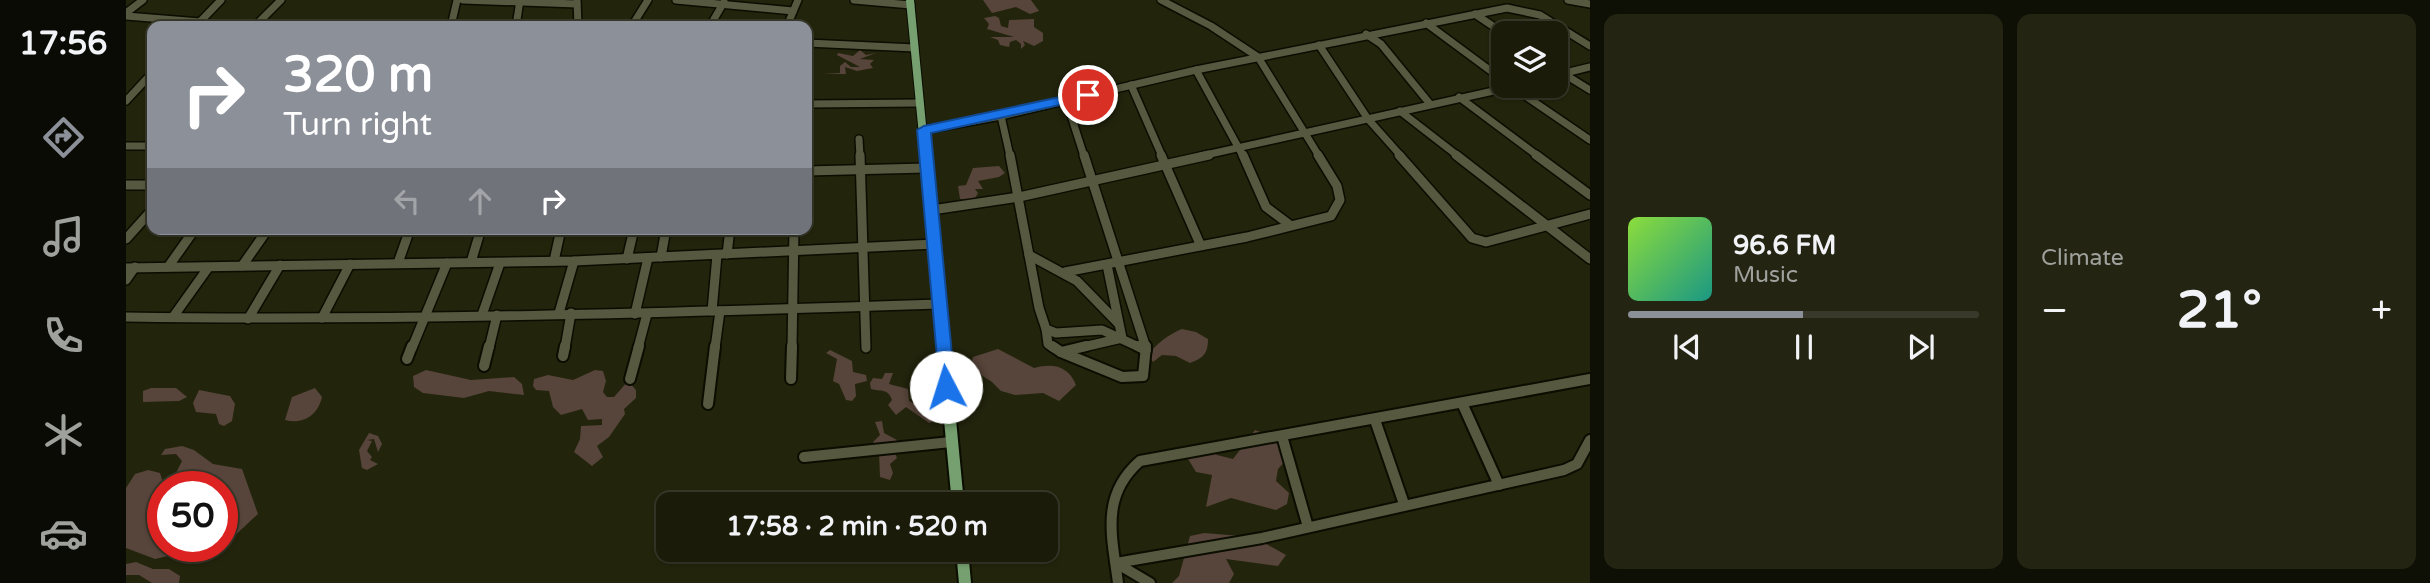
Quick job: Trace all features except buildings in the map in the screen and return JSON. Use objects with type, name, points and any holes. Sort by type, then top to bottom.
[{"type":"main road","points":[[911,2],[957,492]]},
{"type":"main road","points":[[963,562],[965,583]]},
{"type":"street","points":[[126,15],[143,0]]},
{"type":"street","points":[[201,21],[221,0]]},
{"type":"street","points":[[261,21],[281,0]]},
{"type":"street","points":[[452,21],[457,0]]},
{"type":"street","points":[[463,0],[577,2],[578,21]]},
{"type":"street","points":[[636,21],[648,0]]},
{"type":"street","points":[[676,0],[723,2],[793,11]]},
{"type":"street","points":[[789,21],[798,0]]},
{"type":"street","points":[[854,0],[911,2]]},
{"type":"street","points":[[1065,272],[1095,270],[1119,261],[1254,236],[1331,216],[1340,200],[1337,186],[1258,57],[1211,26],[1161,0]]},
{"type":"street","points":[[1569,0],[1590,4]]},
{"type":"street","points":[[517,21],[519,1]]},
{"type":"street","points":[[713,21],[723,2]]},
{"type":"street","points":[[924,130],[1001,116],[1196,70],[1366,34],[1522,8],[1590,46]]},
{"type":"street","points":[[1475,14],[1491,25]]},
{"type":"street","points":[[126,15],[174,21]]},
{"type":"street","points":[[1426,23],[1491,71]]},
{"type":"street","points":[[1366,34],[1381,44],[1430,104]]},
{"type":"street","points":[[812,43],[915,48]]},
{"type":"street","points":[[1319,45],[1367,118],[1472,238],[1486,242],[1590,214]]},
{"type":"street","points":[[1568,71],[1590,67]]},
{"type":"street","points":[[1196,70],[1240,149],[1266,207],[1290,225]]},
{"type":"street","points":[[126,101],[147,78]]},
{"type":"street","points":[[1568,78],[1590,90]]},
{"type":"street","points":[[1131,85],[1200,244]]},
{"type":"street","points":[[932,210],[1019,197],[1491,90]]},
{"type":"street","points":[[1459,97],[1590,195]]},
{"type":"street","points":[[1530,98],[1590,140]]},
{"type":"street","points":[[1001,116],[1048,344],[1122,377],[1143,376],[1146,350],[1066,100]]},
{"type":"street","points":[[812,104],[920,103]]},
{"type":"street","points":[[1400,111],[1590,259]]},
{"type":"street","points":[[859,139],[866,348]]},
{"type":"street","points":[[126,146],[147,146]]},
{"type":"street","points":[[812,171],[926,168]]},
{"type":"street","points":[[126,185],[147,185]]},
{"type":"street","points":[[126,239],[147,216]]},
{"type":"street","points":[[168,267],[191,235]]},
{"type":"street","points":[[242,266],[264,235]]},
{"type":"street","points":[[398,263],[408,235]]},
{"type":"street","points":[[471,262],[479,235]]},
{"type":"street","points":[[554,261],[560,235]]},
{"type":"street","points":[[628,259],[634,235]]},
{"type":"street","points":[[661,257],[665,235]]},
{"type":"street","points":[[708,404],[722,254],[728,235]]},
{"type":"street","points":[[790,379],[793,235]]},
{"type":"street","points":[[126,280],[131,267],[574,261],[935,244]]},
{"type":"street","points":[[1029,255],[1065,272],[1090,292],[1119,325]]},
{"type":"street","points":[[635,314],[648,258]]},
{"type":"street","points":[[559,313],[574,261]]},
{"type":"street","points":[[407,359],[447,263]]},
{"type":"street","points":[[482,315],[500,263]]},
{"type":"street","points":[[322,318],[350,264]]},
{"type":"street","points":[[248,319],[280,265]]},
{"type":"street","points":[[1108,265],[1122,338]]},
{"type":"street","points":[[173,317],[208,268]]},
{"type":"street","points":[[126,317],[248,319],[559,313],[647,314],[863,304],[939,304]]},
{"type":"street","points":[[564,356],[571,313]]},
{"type":"street","points":[[630,379],[647,314]]},
{"type":"street","points":[[484,366],[497,315]]},
{"type":"street","points":[[1046,329],[1056,333],[1102,330],[1146,350]]},
{"type":"street","points":[[1061,352],[1122,338]]},
{"type":"street","points":[[1118,583],[1110,514],[1124,474],[1140,461],[1590,379]]},
{"type":"street","points":[[1462,403],[1499,485]]},
{"type":"street","points":[[1375,420],[1404,504]]},
{"type":"street","points":[[1282,436],[1308,527]]},
{"type":"street","points":[[1116,563],[1308,527],[1564,470],[1577,464],[1590,440]]},
{"type":"street","points":[[804,457],[951,442]]},
{"type":"street","points":[[1116,563],[1150,583]]},
{"type":"shaded area","points":[[983,0],[1031,0],[1039,11],[1030,14],[1016,7],[992,13]]},
{"type":"shaded area","points":[[984,18],[999,18],[1001,26],[1008,28],[1009,20],[1034,19],[1034,27],[1043,33],[1043,41],[1034,46],[1023,41],[1025,45],[1021,49],[1021,44],[1016,40],[1010,42],[1009,47],[1000,45],[998,40],[990,37],[1014,37],[987,29],[989,24]]},
{"type":"shaded area","points":[[860,50],[866,55],[876,53],[860,59],[874,60],[870,64],[873,68],[857,71],[845,67],[846,74],[823,74],[840,73],[840,66],[845,62],[851,67],[860,67],[837,55],[853,56]]},
{"type":"shaded area","points":[[999,166],[1005,173],[999,177],[978,181],[983,189],[975,189],[978,193],[974,200],[960,199],[958,186],[966,185],[973,168]]},
{"type":"shaded area","points":[[1182,329],[1196,332],[1208,339],[1204,355],[1190,363],[1176,356],[1162,355],[1153,362],[1148,355],[1151,351]]},
{"type":"shaded area","points":[[998,349],[1034,368],[1060,368],[1069,374],[1076,385],[1059,401],[1043,393],[1015,395],[1001,391],[970,368],[973,357]]},
{"type":"shaded area","points":[[830,350],[852,361],[853,372],[866,375],[867,381],[855,384],[856,396],[852,401],[846,400],[839,384],[833,381],[837,359],[826,353]]},
{"type":"shaded area","points":[[426,370],[471,380],[514,377],[522,384],[524,395],[489,391],[464,398],[423,393],[414,387],[413,376]]},
{"type":"shaded area","points":[[595,370],[603,371],[606,381],[603,392],[607,397],[614,397],[628,381],[636,390],[636,398],[624,409],[625,414],[609,437],[597,446],[603,457],[592,466],[574,452],[580,439],[581,426],[602,425],[602,419],[588,420],[582,409],[561,415],[553,407],[549,391],[536,390],[533,386],[534,379],[548,375],[573,380]]},
{"type":"shaded area","points":[[885,373],[893,373],[889,384],[908,389],[909,401],[920,406],[924,401],[922,389],[927,384],[931,388],[936,420],[929,423],[906,407],[896,415],[888,405],[892,400],[888,394],[871,389],[873,378],[882,379]]},
{"type":"shaded area","points":[[151,388],[176,388],[187,397],[179,401],[143,402],[143,391]]},
{"type":"shaded area","points":[[315,388],[322,397],[313,414],[304,420],[285,420],[292,397]]},
{"type":"shaded area","points":[[199,390],[230,396],[235,404],[232,421],[224,426],[219,424],[216,414],[196,412],[193,403]]},
{"type":"shaded area","points":[[882,421],[884,433],[897,440],[894,451],[897,458],[890,464],[893,473],[890,480],[880,477],[879,453],[873,442],[880,435],[875,422]]},
{"type":"shaded area","points":[[1255,430],[1271,436],[1284,447],[1286,460],[1278,469],[1276,481],[1289,493],[1287,504],[1276,510],[1231,498],[1206,507],[1212,475],[1196,472],[1188,459],[1189,447],[1204,445],[1217,455],[1233,459]]},
{"type":"shaded area","points":[[369,433],[378,436],[382,444],[378,452],[374,439],[367,440],[372,441],[367,451],[372,457],[370,460],[378,464],[367,470],[362,468],[359,450]]},
{"type":"shaded area","points":[[182,446],[194,450],[213,464],[242,469],[258,514],[238,533],[238,471],[177,471],[182,461],[176,454],[161,455],[165,449]]},
{"type":"shaded area","points":[[148,470],[152,471],[147,471],[147,556],[126,548],[126,488],[135,474]]},
{"type":"shaded area","points":[[1204,533],[1254,537],[1286,555],[1278,566],[1226,559],[1234,574],[1229,583],[1172,583],[1179,576],[1190,536]]},
{"type":"shaded area","points":[[136,562],[153,569],[169,569],[180,576],[179,583],[152,583],[139,575],[126,575],[126,564]]},
{"type":"route","points":[[946,387],[924,130],[1001,116],[1088,95]]}]
